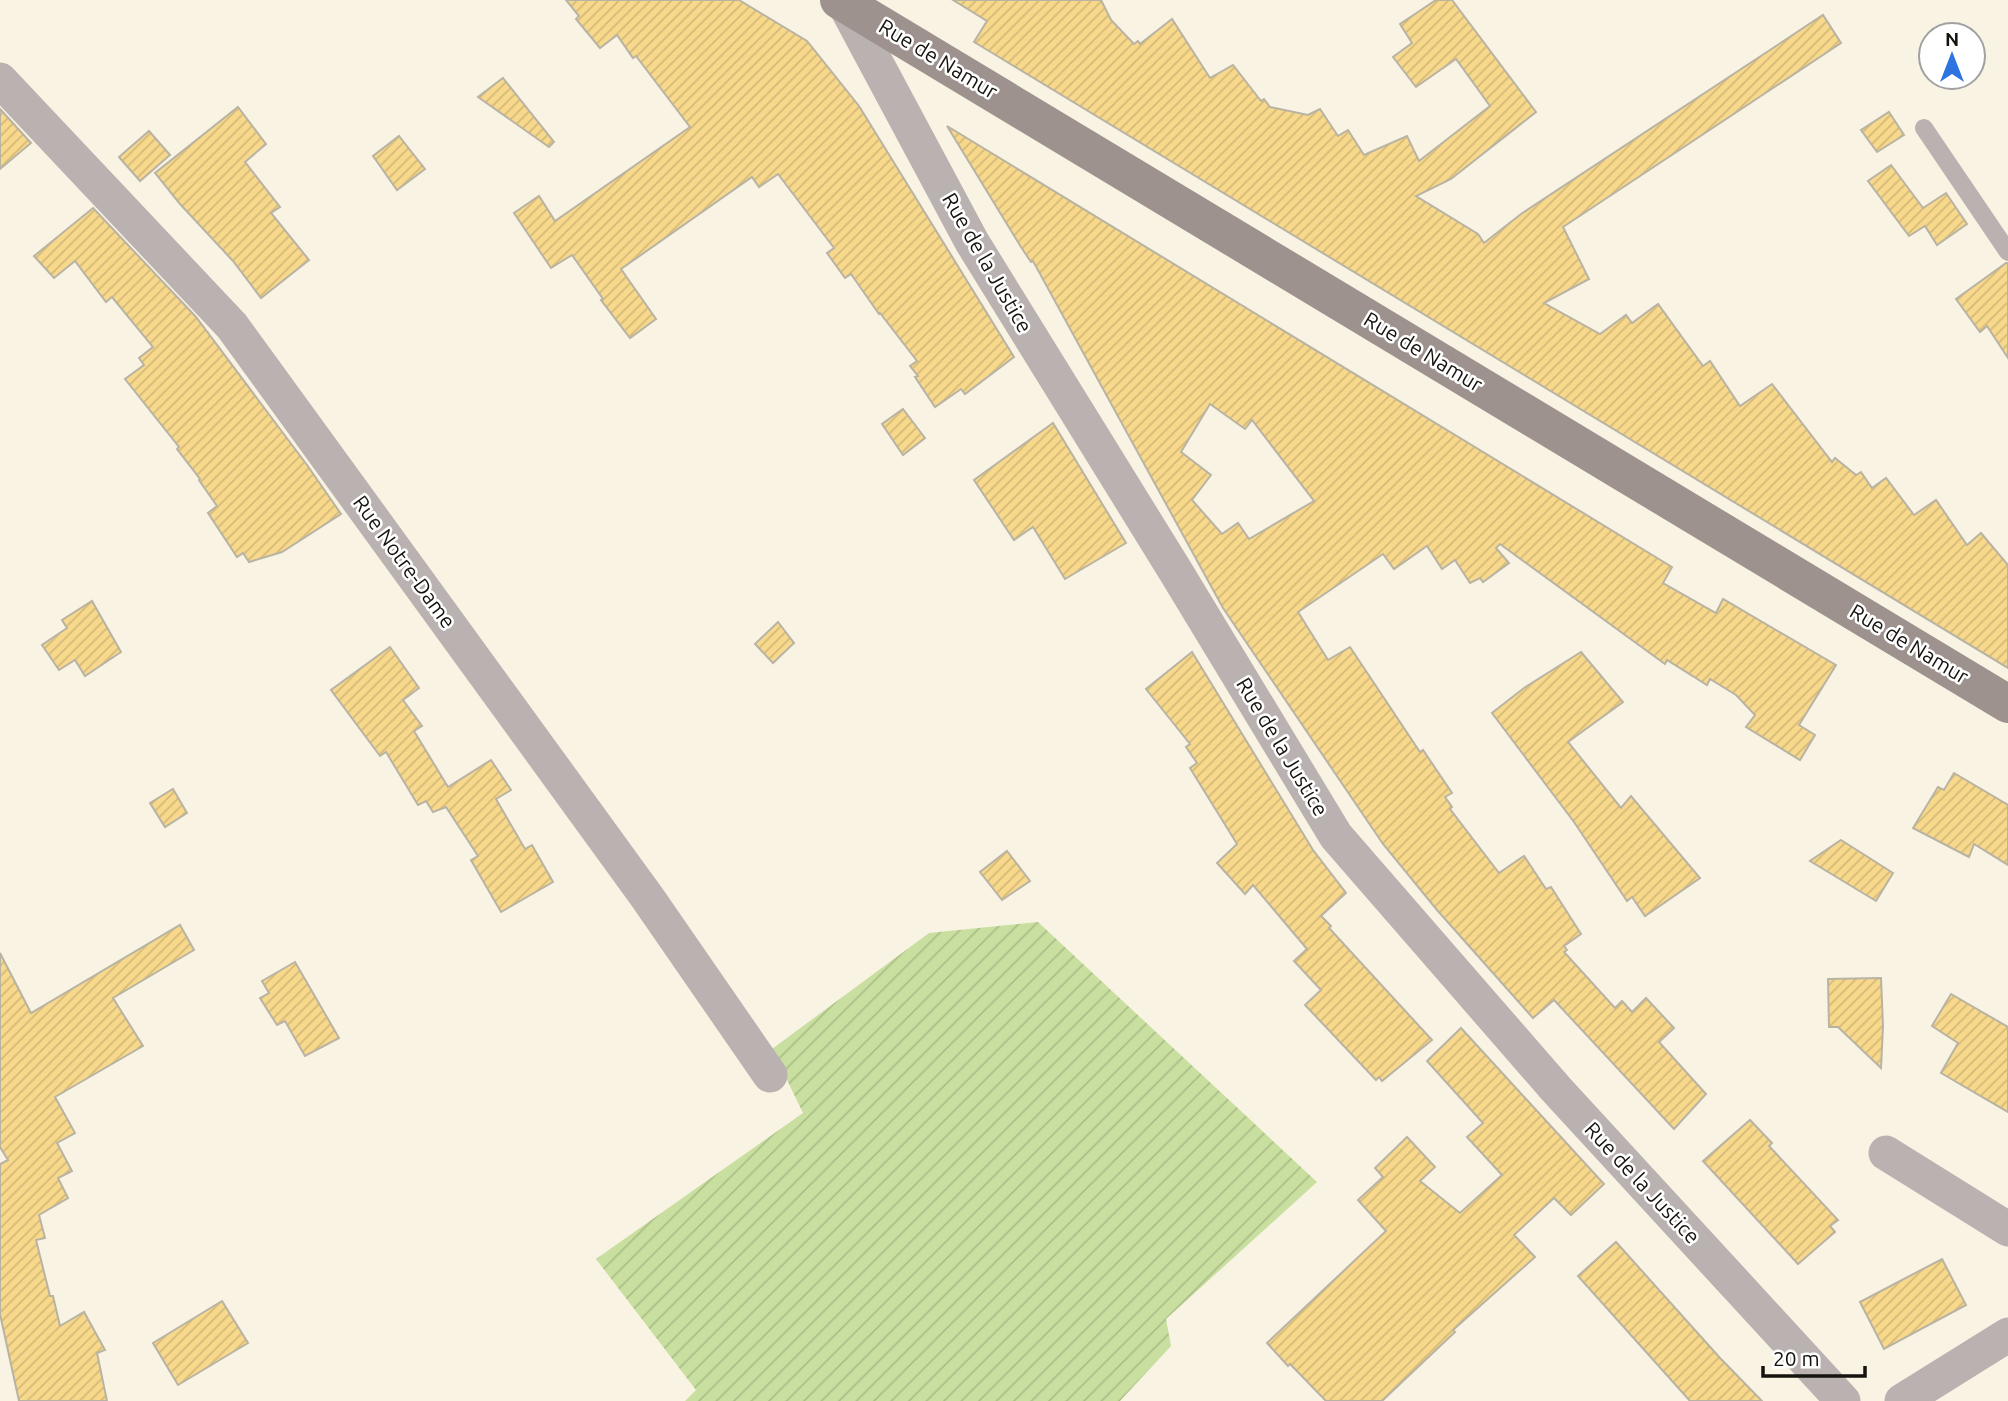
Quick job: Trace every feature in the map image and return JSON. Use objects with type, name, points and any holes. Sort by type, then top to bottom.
[{"type":"main road","name":"Rue de Namur","points":[[842,1],[2008,704]]},
{"type":"street","name":"Rue de la Justice","points":[[842,1],[972,242],[1336,836],[1556,1089],[1843,1401]]},
{"type":"street","name":"Rue Notre-Dame","points":[[0,80],[232,326],[647,897],[770,1075]]},
{"type":"street","points":[[1886,1153],[2008,1228]]},
{"type":"street","points":[[1902,1401],[2008,1335]]},
{"type":"lane","points":[[1924,128],[2008,252]]},
{"type":"green space","points":[[1038,922],[1317,1182],[1166,1319],[1171,1346],[1120,1401],[685,1401],[696,1390],[596,1259],[803,1113],[772,1049],[929,933]]},
{"type":"building","points":[[566,0],[739,0],[807,41],[859,106],[1014,357],[965,394],[961,389],[935,407],[910,366],[917,361],[851,274],[845,278],[827,253],[834,248],[778,174],[759,187],[752,177],[621,269],[656,319],[630,338],[572,255],[551,268],[514,213],[539,196],[555,221],[690,127],[617,35],[600,48],[576,19],[579,16]]},
{"type":"building","points":[[953,0],[1101,0],[1111,20],[1134,44],[1138,41],[1140,44],[1172,19],[1210,78],[1233,65],[1261,101],[1264,99],[1270,107],[1308,115],[1320,109],[1338,136],[1348,130],[1364,155],[1407,136],[1419,161],[1490,106],[1456,59],[1416,87],[1393,57],[1412,43],[1400,24],[1436,0],[1452,0],[1536,112],[1451,179],[1416,196],[1478,234],[1484,243],[1521,214],[1823,15],[1841,43],[1563,227],[1589,279],[1544,303],[1600,334],[1626,315],[1632,323],[1658,304],[1703,366],[1710,361],[1740,406],[1772,384],[1832,462],[1835,458],[1856,475],[1861,472],[1872,488],[1886,478],[1914,515],[1936,500],[1967,545],[1981,533],[2008,565],[2008,668],[974,42],[987,21]]},
{"type":"building","points":[[503,78],[554,142],[549,147],[478,97]]},
{"type":"building","points":[[238,107],[266,144],[245,162],[280,207],[271,213],[309,260],[261,298],[233,261],[155,173]]},
{"type":"building","points":[[0,109],[31,143],[0,169]]},
{"type":"building","points":[[1889,112],[1904,135],[1877,152],[1861,130]]},
{"type":"building","points":[[947,126],[1672,567],[1663,583],[1716,613],[1723,599],[1836,665],[1799,725],[1815,735],[1800,760],[1746,727],[1755,715],[1736,695],[1710,679],[1707,685],[1667,660],[1665,664],[1500,544],[1496,548],[1509,563],[1483,582],[1480,578],[1470,583],[1455,560],[1442,569],[1427,546],[1394,569],[1383,554],[1298,612],[1328,660],[1350,647],[1420,752],[1423,750],[1452,793],[1445,797],[1452,807],[1450,809],[1499,873],[1524,856],[1546,889],[1551,887],[1581,934],[1564,946],[1567,950],[1564,952],[1615,1008],[1622,1001],[1632,1012],[1646,998],[1674,1028],[1659,1042],[1706,1094],[1674,1129],[1554,1000],[1533,1018],[1437,910],[1383,844],[1223,608],[1033,261],[1031,262]],"holes":[[[1210,404],[1245,429],[1252,420],[1314,501],[1249,539],[1238,523],[1222,534],[1192,500],[1211,475],[1181,452]]]},
{"type":"building","points":[[149,131],[170,155],[140,181],[119,157]]},
{"type":"building","points":[[399,136],[425,169],[397,190],[373,156]]},
{"type":"building","points":[[1891,165],[1923,208],[1946,193],[1967,224],[1937,245],[1925,226],[1909,236],[1868,181]]},
{"type":"building","points":[[93,208],[196,317],[341,514],[282,552],[249,562],[243,553],[237,557],[208,513],[217,506],[177,449],[179,447],[125,379],[144,365],[139,358],[153,347],[112,297],[106,302],[75,261],[54,278],[34,256]]},
{"type":"building","points":[[2006,263],[2008,358],[1987,326],[1980,332],[1956,299]]},
{"type":"building","points":[[903,409],[925,438],[903,455],[882,424]]},
{"type":"building","points":[[1053,423],[1126,543],[1065,579],[1033,527],[1014,540],[974,480]]},
{"type":"building","points":[[92,601],[121,652],[85,676],[75,660],[59,670],[42,645],[67,628],[62,620]]},
{"type":"building","points":[[778,622],[794,643],[773,663],[755,644]]},
{"type":"building","points":[[390,647],[419,688],[403,700],[422,726],[414,731],[448,787],[491,760],[511,790],[496,799],[525,849],[532,845],[553,882],[501,912],[471,860],[478,856],[446,807],[433,812],[426,801],[418,805],[386,752],[380,756],[331,690]]},
{"type":"building","points":[[1192,652],[1313,850],[1346,893],[1321,916],[1432,1040],[1382,1081],[1379,1077],[1376,1080],[1305,1005],[1321,990],[1294,961],[1307,949],[1253,885],[1245,894],[1217,863],[1237,844],[1190,768],[1197,763],[1186,747],[1190,744],[1146,689]]},
{"type":"building","points":[[1581,652],[1623,702],[1568,742],[1621,808],[1631,796],[1700,878],[1645,916],[1632,897],[1627,901],[1574,822],[1492,713],[1524,688]]},
{"type":"building","points":[[1954,773],[2008,805],[2008,865],[1974,844],[1969,857],[1913,828],[1938,787],[1944,790]]},
{"type":"building","points":[[173,789],[187,813],[165,827],[150,803]]},
{"type":"building","points":[[1841,840],[1893,873],[1876,901],[1810,861]]},
{"type":"building","points":[[1007,851],[1030,881],[1002,900],[980,872]]},
{"type":"building","points":[[180,925],[194,950],[113,998],[143,1046],[55,1097],[75,1133],[57,1143],[72,1171],[58,1178],[68,1198],[39,1215],[45,1238],[36,1240],[60,1326],[84,1312],[105,1350],[97,1353],[107,1401],[19,1401],[0,1314],[0,1164],[8,1160],[0,1147],[0,953],[31,1013]]},
{"type":"building","points":[[295,962],[339,1038],[305,1056],[285,1021],[277,1025],[260,998],[269,993],[262,981]]},
{"type":"building","points":[[1881,978],[1881,1068],[1838,1027],[1829,1027],[1828,979]]},
{"type":"building","points":[[1951,994],[2008,1027],[2008,1112],[1941,1073],[1958,1043],[1932,1026]]},
{"type":"building","points":[[1461,1028],[1604,1184],[1571,1215],[1554,1198],[1514,1235],[1535,1257],[1453,1330],[1455,1332],[1382,1401],[1326,1401],[1267,1343],[1386,1231],[1358,1200],[1383,1177],[1375,1168],[1407,1137],[1435,1167],[1420,1181],[1460,1213],[1502,1175],[1467,1137],[1483,1123],[1427,1061]]},
{"type":"building","points":[[1750,1120],[1772,1143],[1769,1146],[1838,1220],[1830,1226],[1835,1232],[1798,1264],[1703,1161]]},
{"type":"building","points":[[1616,1242],[1762,1401],[1690,1401],[1578,1276]]},
{"type":"building","points":[[1942,1259],[1966,1305],[1884,1349],[1860,1302]]},
{"type":"building","points":[[222,1301],[248,1343],[178,1385],[153,1343]]}]
